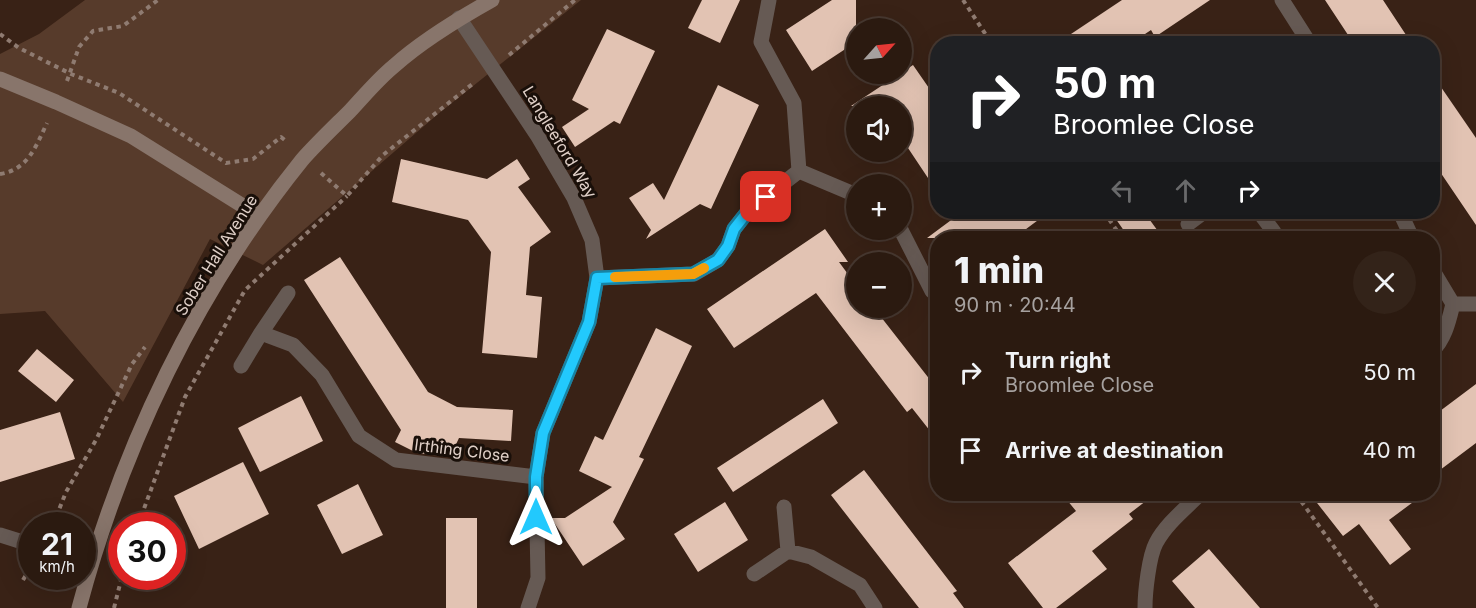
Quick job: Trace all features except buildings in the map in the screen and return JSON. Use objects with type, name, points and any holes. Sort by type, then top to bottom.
[{"type":"street","name":"Sober Hall Avenue","points":[[96,538],[162,384],[208,295],[259,216],[304,158],[394,66],[459,18],[492,0]]},
{"type":"street","points":[[769,0],[761,42],[794,103],[799,171]]},
{"type":"street","points":[[1282,0],[1305,36]]},
{"type":"street","name":"Langleeford Way","points":[[459,18],[537,135],[574,198],[592,240],[597,278],[589,322],[543,433],[536,477],[538,578],[528,608]]},
{"type":"street","points":[[0,79],[131,136],[259,216]]},
{"type":"street","points":[[799,171],[846,191]]},
{"type":"street","points":[[597,278],[693,274],[718,260],[728,246],[734,229],[749,210],[799,171]]},
{"type":"street","points":[[1188,224],[1195,219]]},
{"type":"street","points":[[1264,219],[1273,231]]},
{"type":"street","points":[[906,240],[930,287]]},
{"type":"street","points":[[1440,282],[1453,304],[1448,324],[1440,340]]},
{"type":"street","points":[[241,366],[288,293]]},
{"type":"street","points":[[1453,304],[1476,304]]},
{"type":"street","name":"Irthing Close","points":[[261,333],[293,345],[322,375],[358,436],[396,460],[536,477]]},
{"type":"street","points":[[1145,608],[1145,593],[1155,545],[1193,501]]},
{"type":"street","points":[[784,507],[788,551]]},
{"type":"street","points":[[0,535],[18,541]]},
{"type":"street","points":[[753,574],[788,551],[811,557],[860,585],[875,608]]},
{"type":"street","name":"Sober Hall Avenue","points":[[79,608],[82,590]]},
{"type":"path","points":[[0,34],[19,48],[71,74],[119,93],[226,163],[253,159],[281,137],[347,196],[383,155],[575,0]]},
{"type":"path","points":[[963,0],[987,36]]},
{"type":"path","points":[[58,512],[66,492],[96,440],[132,364],[145,346]]},
{"type":"path","points":[[1301,501],[1378,608]]},
{"type":"path","points":[[114,608],[118,590]]},
{"type":"shaded area","points":[[85,0],[581,0],[438,114],[263,265],[210,239],[123,402],[45,311],[0,314],[0,54],[39,34]]},
{"type":"slow traffic","points":[[615,277],[693,274],[704,268]]},
{"type":"route","points":[[536,517],[536,477],[543,433],[589,322],[597,278],[693,274],[718,260],[728,246],[734,229],[749,210],[766,197]]}]
